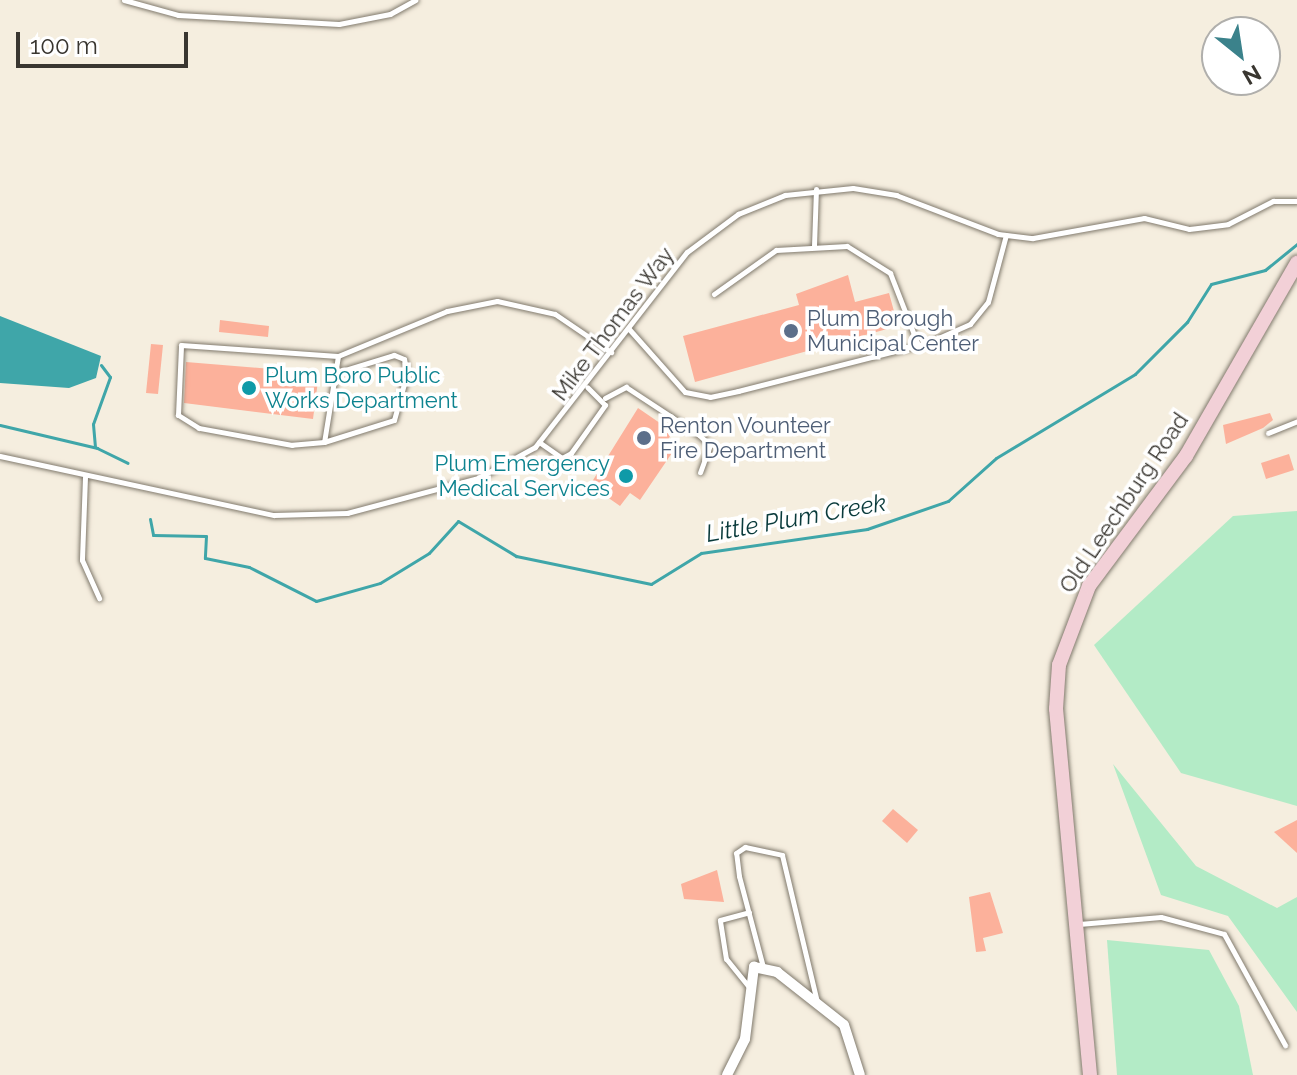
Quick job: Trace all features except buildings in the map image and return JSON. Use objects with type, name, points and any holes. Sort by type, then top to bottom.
[{"type":"street","name":"Old Leechburg Road","points":[[1090,1075],[1056,709],[1071,625],[1089,586],[1186,456],[1291,291],[1297,263]]},
{"type":"street","points":[[727,1075],[745,1039],[749,987],[754,967],[764,968],[844,1025],[860,1075]]},
{"type":"lane","points":[[124,0],[178,15],[339,24],[415,0]]},
{"type":"lane","points":[[814,246],[816,189]]},
{"type":"lane","name":"Mike Thomas Way","points":[[0,456],[85,477],[274,515],[347,513],[478,478],[539,442],[587,387],[687,252],[738,214],[816,189],[896,195],[1006,235],[1044,236],[1144,218],[1189,229],[1228,224],[1273,201],[1297,201]]},
{"type":"lane","points":[[629,329],[685,392],[710,397],[918,345],[970,324],[988,302],[1006,235]]},
{"type":"lane","points":[[714,294],[776,250],[847,246],[878,261],[903,300],[918,345]]},
{"type":"lane","points":[[335,373],[394,355],[404,359],[407,373],[394,420],[324,442],[292,445],[187,426],[178,415],[181,345],[338,356],[447,311],[497,301],[555,314],[611,352]]},
{"type":"lane","points":[[324,442],[338,356]]},
{"type":"lane","points":[[587,387],[605,398]]},
{"type":"lane","points":[[539,442],[562,458],[571,453],[605,398],[626,387],[710,445],[700,472]]},
{"type":"lane","points":[[1268,433],[1297,421]]},
{"type":"lane","points":[[85,477],[82,560],[99,598]]},
{"type":"lane","points":[[764,968],[736,853],[770,849],[782,855],[796,937],[817,1003]]},
{"type":"lane","points":[[749,912],[720,920],[720,938],[726,959],[749,987]]},
{"type":"lane","points":[[1078,924],[1161,917],[1224,934],[1285,1045]]},
{"type":"green space","points":[[1297,511],[1297,806],[1181,773],[1094,645],[1233,516]]},
{"type":"green space","points":[[1113,764],[1196,866],[1277,908],[1297,897],[1297,1012],[1228,916],[1161,895]]},
{"type":"green space","points":[[1107,940],[1209,950],[1239,1006],[1253,1075],[1117,1075]]},
{"type":"water","points":[[0,316],[101,356],[96,378],[69,388],[0,383]]},
{"type":"waterway","name":"Little Plum Creek","points":[[150,519],[153,535],[206,536],[205,558],[249,567],[316,601],[380,583],[429,553],[458,521],[516,556],[651,584],[701,553],[867,529],[948,501],[996,458],[1135,374],[1187,322],[1211,284],[1265,270],[1297,244]]},
{"type":"waterway","points":[[95,447],[93,424],[110,377],[101,365]]},
{"type":"waterway","name":"Little Plum Creek","points":[[0,425],[97,448],[128,463]]},
{"type":"place","name":"Plum Borough Municipal Center","points":[[791,331]]},
{"type":"place","name":"Plum Boro Public Works Department","points":[[249,388]]},
{"type":"place","name":"Renton Vounteer Fire Department","points":[[644,438]]},
{"type":"place","name":"Plum Emergency Medical Services","points":[[626,476]]}]
